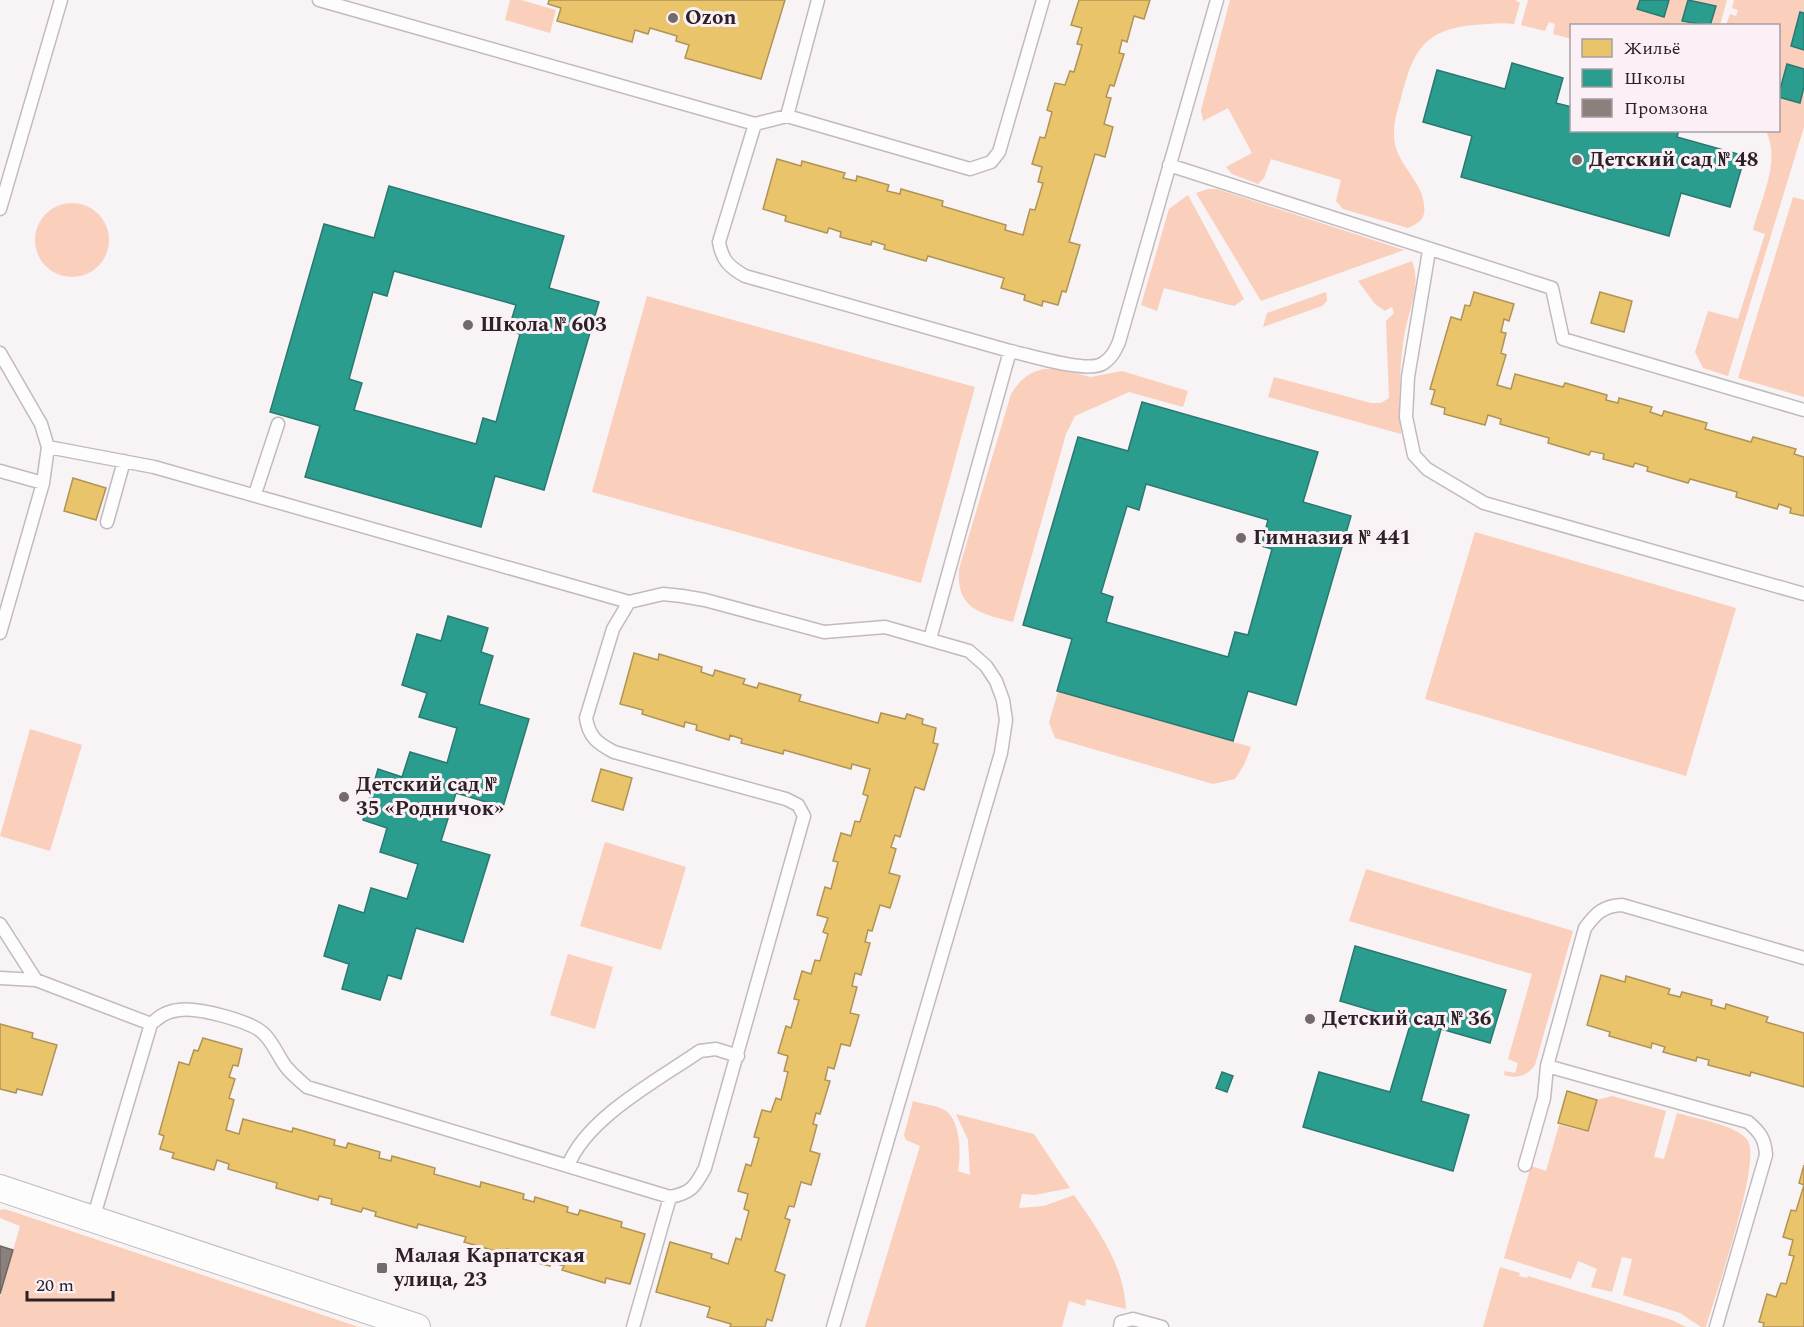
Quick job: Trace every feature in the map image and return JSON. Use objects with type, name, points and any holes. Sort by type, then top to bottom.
[{"type":"street","points":[[0,1188],[417,1327]]},
{"type":"lane","points":[[0,209],[62,0]]},
{"type":"lane","points":[[319,0],[755,124],[787,116],[970,169],[991,162],[999,152],[1043,0]]},
{"type":"lane","points":[[787,116],[818,0]]},
{"type":"lane","points":[[755,124],[719,242],[722,256],[731,268],[745,276],[1010,351],[1085,367],[1101,365],[1112,356],[1119,342],[1217,0]]},
{"type":"lane","points":[[1169,165],[1552,288],[1563,339],[1804,410]]},
{"type":"lane","points":[[1429,250],[1408,377],[1406,417],[1414,455],[1427,469],[1484,503],[1804,594]]},
{"type":"lane","points":[[930,639],[1010,351]]},
{"type":"lane","points":[[0,353],[41,424],[48,447],[43,483],[0,633]]},
{"type":"lane","points":[[255,494],[278,424]]},
{"type":"lane","points":[[48,447],[124,461],[255,494],[629,602],[663,594],[705,600],[824,632],[885,627],[969,651],[986,666],[1003,700],[1006,720],[1005,737],[833,1327]]},
{"type":"lane","points":[[107,522],[124,461]]},
{"type":"lane","points":[[0,471],[43,483]]},
{"type":"lane","points":[[93,1219],[151,1024],[164,1013],[181,1009],[198,1010],[247,1024],[261,1031],[287,1068],[307,1088],[670,1197],[686,1194],[697,1183],[705,1168],[738,1056],[804,816],[798,805],[786,799],[614,752],[598,744],[588,732],[586,718],[613,629],[629,602]]},
{"type":"lane","points":[[1525,1165],[1544,1098],[1547,1066],[1585,928],[1595,914],[1608,906],[1622,905],[1804,958]]},
{"type":"lane","points":[[0,924],[36,980]]},
{"type":"lane","points":[[0,978],[36,980],[151,1024]]},
{"type":"lane","points":[[568,1166],[580,1141],[602,1119],[700,1051],[716,1049],[738,1056]]},
{"type":"lane","points":[[1547,1066],[1748,1122],[1759,1131],[1765,1141],[1766,1155],[1716,1327]]},
{"type":"lane","points":[[633,1327],[670,1197]]},
{"type":"lane","points":[[1120,1327],[1121,1322],[1133,1319],[1162,1327]]},
{"type":"shaded area","points":[[510,0],[521,0],[556,10],[550,33],[505,20]]},
{"type":"shaded area","points":[[1230,0],[1515,0],[1520,3],[1514,24],[1473,25],[1442,32],[1431,38],[1422,46],[1410,68],[1397,110],[1394,135],[1399,155],[1420,190],[1424,213],[1419,222],[1408,228],[1343,209],[1336,201],[1341,180],[1271,159],[1264,178],[1258,184],[1232,174],[1226,167],[1252,153],[1228,108],[1203,121],[1201,110]]},
{"type":"shaded area","points":[[1528,0],[1727,0],[1720,24],[1570,24],[1570,39],[1553,34],[1555,24],[1549,22],[1545,31],[1521,25]]},
{"type":"shaded area","points":[[1734,0],[1804,0],[1804,127],[1728,376],[1703,368],[1695,352],[1708,311],[1738,319],[1765,234],[1753,230],[1771,167],[1770,143],[1766,132],[1780,132],[1780,24],[1726,24],[1730,14],[1736,16],[1738,10],[1732,8]]},
{"type":"shaded area","points":[[1217,189],[1404,250],[1261,301],[1196,193]]},
{"type":"shaded area","points":[[1188,195],[1244,299],[1234,306],[1164,288],[1157,311],[1141,305],[1169,209]]},
{"type":"shaded area","points":[[1793,197],[1804,200],[1804,397],[1738,378]]},
{"type":"shaded area","points":[[72,203],[93,209],[103,219],[109,240],[103,261],[93,271],[72,277],[51,271],[41,261],[35,240],[41,219],[51,209]]},
{"type":"shaded area","points":[[1412,261],[1416,280],[1401,361],[1401,434],[1268,397],[1274,377],[1371,403],[1381,403],[1389,398],[1386,321],[1394,313],[1392,307],[1385,311],[1375,304],[1358,281]]},
{"type":"shaded area","points":[[1326,292],[1327,301],[1322,306],[1263,327],[1267,313]]},
{"type":"shaded area","points":[[647,296],[975,387],[921,583],[592,492]]},
{"type":"shaded area","points":[[1044,369],[1057,369],[1091,377],[1122,371],[1188,391],[1183,407],[1129,392],[1075,416],[1066,434],[1013,622],[973,608],[962,593],[959,569],[1011,394],[1024,378]]},
{"type":"shaded area","points":[[1475,532],[1736,608],[1686,776],[1425,699]]},
{"type":"shaded area","points":[[1058,692],[1251,747],[1235,779],[1213,784],[1055,738],[1049,722]]},
{"type":"shaded area","points":[[30,729],[82,745],[50,851],[0,836]]},
{"type":"shaded area","points":[[605,842],[686,867],[661,950],[580,926]]},
{"type":"shaded area","points":[[1366,869],[1573,931],[1535,1065],[1529,1072],[1513,1077],[1504,1075],[1505,1071],[1515,1073],[1518,1063],[1508,1059],[1532,974],[1349,921]]},
{"type":"shaded area","points":[[568,954],[613,967],[595,1029],[550,1015]]},
{"type":"shaded area","points":[[1612,1096],[1666,1111],[1654,1157],[1664,1159],[1677,1113],[1727,1127],[1748,1141],[1750,1154],[1743,1202],[1706,1327],[1701,1327],[1680,1313],[1623,1295],[1632,1259],[1622,1257],[1612,1292],[1591,1287],[1597,1269],[1578,1261],[1571,1279],[1504,1258],[1531,1166],[1546,1171],[1559,1125],[1588,1132],[1597,1100]]},
{"type":"shaded area","points":[[913,1101],[938,1107],[951,1116],[959,1139],[958,1171],[970,1175],[968,1140],[956,1114],[1034,1134],[1070,1188],[1035,1195],[1022,1194],[1019,1208],[1044,1206],[1074,1195],[1115,1263],[1126,1309],[1086,1299],[1085,1306],[1069,1301],[1062,1327],[865,1327],[920,1146],[906,1140],[904,1135]]},
{"type":"shaded area","points":[[5,1209],[359,1327],[0,1327],[0,1297],[20,1226],[0,1218],[0,1210]]},
{"type":"shaded area","points":[[1500,1267],[1520,1273],[1519,1276],[1527,1278],[1528,1276],[1672,1320],[1686,1327],[1483,1327]]},
{"type":"building: Жильё","points":[[549,0],[785,0],[761,79],[685,58],[689,45],[676,41],[677,36],[650,28],[648,34],[635,30],[632,42],[557,21],[561,8],[548,4]]},
{"type":"building: Жильё","points":[[1079,0],[1150,0],[1144,19],[1134,16],[1127,42],[1122,40],[1119,53],[1124,54],[1114,86],[1110,85],[1106,97],[1111,98],[1104,124],[1113,127],[1105,157],[1095,154],[1069,242],[1080,245],[1066,292],[1062,291],[1058,305],[1043,301],[1042,306],[1024,300],[1025,295],[1001,288],[1004,278],[928,256],[926,261],[884,249],[885,245],[872,241],[871,245],[840,237],[841,232],[829,228],[827,233],[785,221],[786,216],[763,209],[777,159],[801,166],[802,161],[845,173],[843,178],[856,181],[857,176],[889,185],[887,191],[900,194],[901,189],[943,201],[942,206],[1006,225],[1005,230],[1023,235],[1030,209],[1035,210],[1043,183],[1038,182],[1042,167],[1032,164],[1040,137],[1045,138],[1052,112],[1047,110],[1055,83],[1065,85],[1070,71],[1074,72],[1082,45],[1077,44],[1082,28],[1071,25]]},
{"type":"building: Жильё","points":[[1474,292],[1514,304],[1509,321],[1504,319],[1501,332],[1506,333],[1501,353],[1506,355],[1497,385],[1511,389],[1515,374],[1563,387],[1565,383],[1607,395],[1606,400],[1618,403],[1619,398],[1652,407],[1650,412],[1662,416],[1664,411],[1707,423],[1705,429],[1751,442],[1753,437],[1796,449],[1794,454],[1804,457],[1804,516],[1790,513],[1791,508],[1779,504],[1777,509],[1736,497],[1737,492],[1690,479],[1688,483],[1647,471],[1648,467],[1635,463],[1633,467],[1603,459],[1604,454],[1591,451],[1589,455],[1548,443],[1549,438],[1500,424],[1501,419],[1488,415],[1485,425],[1444,414],[1445,408],[1431,404],[1435,390],[1430,389],[1451,317],[1461,320],[1465,305],[1470,306]]},
{"type":"building: Жильё","points":[[1600,292],[1632,301],[1624,332],[1591,323]]},
{"type":"building: Жильё","points":[[73,478],[106,488],[96,520],[64,511]]},
{"type":"building: Жильё","points":[[634,653],[658,660],[659,654],[702,667],[701,672],[713,676],[715,670],[745,679],[743,684],[757,688],[759,683],[801,695],[799,701],[878,723],[881,713],[905,719],[907,714],[923,719],[922,724],[936,728],[933,743],[938,744],[924,790],[915,787],[900,837],[895,835],[891,847],[896,849],[889,873],[900,876],[890,908],[880,905],[872,931],[868,930],[865,942],[870,943],[861,975],[855,973],[852,986],[857,987],[850,1013],[859,1015],[850,1046],[841,1044],[834,1069],[828,1067],[825,1080],[830,1081],[820,1114],[816,1113],[813,1124],[817,1125],[810,1151],[820,1154],[811,1185],[801,1182],[794,1207],[789,1206],[785,1218],[790,1220],[775,1271],[785,1275],[772,1321],[767,1319],[765,1327],[730,1327],[731,1324],[707,1317],[710,1307],[656,1292],[670,1242],[712,1254],[711,1258],[728,1264],[736,1238],[741,1240],[749,1211],[744,1209],[748,1194],[738,1191],[746,1164],[751,1166],[759,1138],[754,1137],[762,1110],[771,1112],[776,1098],[781,1100],[788,1072],[784,1071],[788,1056],[778,1053],[786,1026],[791,1028],[799,1000],[794,999],[802,971],[811,974],[815,960],[820,961],[828,934],[823,932],[828,918],[817,915],[825,887],[831,889],[838,862],[833,861],[841,833],[851,836],[855,821],[860,822],[868,796],[863,794],[870,769],[852,764],[851,769],[784,750],[783,754],[741,743],[742,739],[730,735],[729,740],[696,730],[697,725],[685,722],[684,727],[642,714],[643,710],[620,704]]},
{"type":"building: Жильё","points":[[601,769],[632,778],[623,810],[592,801]]},
{"type":"building: Жильё","points":[[1601,975],[1625,982],[1626,976],[1670,989],[1668,994],[1680,997],[1682,992],[1712,1000],[1711,1005],[1725,1009],[1726,1004],[1768,1017],[1766,1022],[1804,1033],[1804,1087],[1751,1072],[1750,1076],[1708,1065],[1709,1060],[1697,1057],[1696,1061],[1663,1052],[1665,1047],[1652,1043],[1651,1048],[1609,1036],[1610,1032],[1587,1025]]},
{"type":"building: Жильё","points":[[0,1024],[33,1033],[32,1038],[57,1045],[42,1095],[17,1089],[16,1093],[0,1089]]},
{"type":"building: Жильё","points":[[203,1038],[242,1049],[238,1066],[233,1065],[229,1077],[235,1079],[229,1098],[234,1100],[226,1130],[239,1134],[243,1119],[292,1132],[293,1128],[335,1140],[334,1145],[346,1148],[348,1143],[380,1152],[379,1158],[391,1161],[392,1156],[435,1168],[434,1174],[480,1187],[481,1182],[524,1194],[523,1199],[534,1202],[535,1197],[568,1207],[567,1212],[578,1215],[580,1210],[622,1222],[621,1227],[645,1234],[630,1284],[606,1278],[605,1283],[562,1270],[564,1266],[551,1262],[550,1266],[518,1258],[520,1253],[507,1249],[506,1254],[464,1242],[466,1237],[418,1224],[417,1228],[375,1216],[376,1212],[363,1208],[361,1212],[331,1204],[332,1199],[319,1196],[318,1200],[276,1188],[277,1183],[228,1169],[229,1164],[217,1160],[214,1170],[172,1158],[174,1153],[160,1149],[164,1136],[159,1134],[179,1062],[189,1065],[194,1050],[198,1051]]},
{"type":"building: Жильё","points":[[1567,1091],[1597,1100],[1588,1131],[1558,1123]]},
{"type":"building: Жильё","points":[[1804,1165],[1804,1185],[1799,1183]]},
{"type":"building: Жильё","points":[[1804,1185],[1804,1327],[1763,1327],[1764,1323],[1759,1322],[1767,1294],[1776,1297],[1781,1283],[1786,1284],[1794,1256],[1789,1255],[1793,1240],[1783,1237],[1791,1210],[1796,1211]]},
{"type":"building: Школы","points":[[1640,0],[1669,0],[1664,17],[1637,9]]},
{"type":"building: Школы","points":[[1688,0],[1716,6],[1711,24],[1682,21]]},
{"type":"building: Школы","points":[[1800,12],[1804,13],[1804,50],[1791,46]]},
{"type":"building: Школы","points":[[1512,63],[1563,78],[1556,103],[1570,106],[1570,132],[1678,132],[1677,137],[1745,156],[1730,207],[1681,193],[1669,236],[1461,177],[1472,136],[1423,122],[1437,70],[1505,89]]},
{"type":"building: Школы","points":[[1787,64],[1804,69],[1804,87],[1800,103],[1780,98]]},
{"type":"building: Школы","points":[[389,186],[564,236],[549,288],[599,302],[544,490],[495,476],[481,527],[305,477],[320,426],[270,412],[324,224],[374,238]],"holes":[[[394,271],[516,305],[508,331],[520,334],[496,422],[483,418],[476,444],[354,410],[362,383],[349,379],[373,292],[387,296]]]},
{"type":"building: Школы","points":[[1142,402],[1318,452],[1303,502],[1351,516],[1296,705],[1248,691],[1233,741],[1057,691],[1072,639],[1023,625],[1078,437],[1128,451]],"holes":[[[1146,484],[1268,520],[1261,546],[1272,549],[1248,635],[1235,632],[1228,657],[1106,622],[1113,597],[1101,593],[1127,506],[1139,510]]]},
{"type":"building: Школы","points":[[448,616],[488,628],[481,652],[493,656],[479,704],[529,719],[503,807],[456,793],[441,841],[490,855],[463,942],[416,928],[401,979],[388,975],[380,1000],[342,989],[349,964],[324,956],[339,905],[364,913],[371,888],[407,899],[418,864],[380,852],[387,828],[363,820],[378,769],[402,777],[410,752],[447,763],[457,728],[419,717],[427,693],[402,685],[417,634],[441,641]]},
{"type":"building: Школы","points":[[1355,946],[1506,990],[1490,1043],[1441,1029],[1421,1101],[1469,1115],[1453,1171],[1303,1127],[1319,1072],[1390,1092],[1411,1022],[1340,1001]]},
{"type":"building: Школы","points":[[1222,1072],[1233,1076],[1227,1092],[1216,1088]]},
{"type":"building: Промзона","points":[[0,1246],[13,1250],[0,1294]]},
{"type":"place","name":"Ozon","points":[[673,18]]},
{"type":"place","name":"Детский сад № 48","points":[[1577,160]]},
{"type":"place","name":"Школа № 603","points":[[468,325]]},
{"type":"place","name":"Гимназия № 441","points":[[1241,538]]},
{"type":"place","name":"Детский сад № 35 «Родничок»","points":[[344,797]]},
{"type":"place","name":"Детский сад № 36","points":[[1310,1019]]},
{"type":"place","name":"Малая Карпатская улица, 23","points":[[382,1268]]}]
